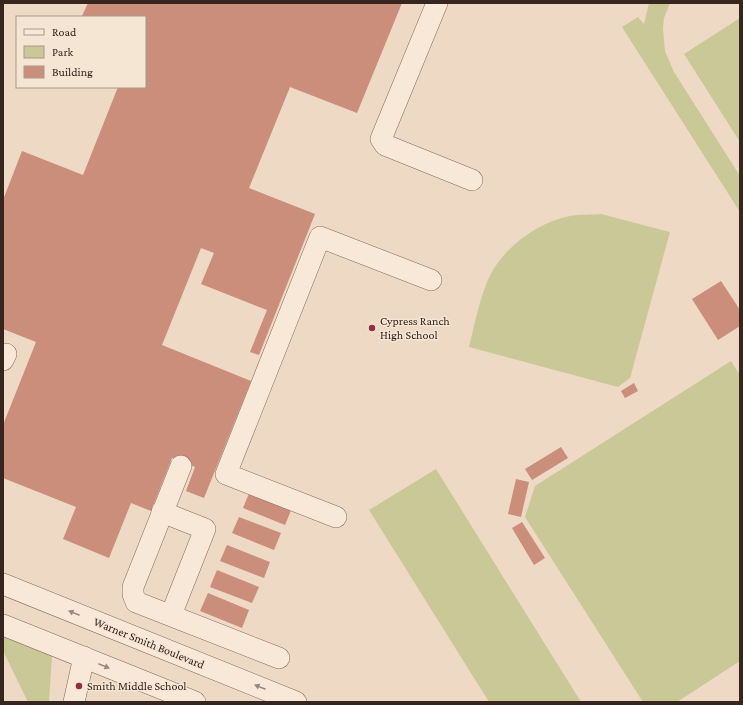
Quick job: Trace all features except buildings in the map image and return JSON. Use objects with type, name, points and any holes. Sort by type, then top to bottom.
[{"type":"street","points":[[437,3],[381,139],[385,145],[472,180]]},
{"type":"street","points":[[336,517],[226,474],[317,244],[320,237],[432,280]]},
{"type":"street","points":[[181,466],[133,587],[133,594],[136,602],[280,658]]},
{"type":"street","points":[[162,512],[205,529],[171,615]]},
{"type":"street","name":"Warner Smith Boulevard","points":[[3,584],[296,702]]},
{"type":"street","points":[[3,625],[194,702]]},
{"type":"street","points":[[74,702],[84,657]]},
{"type":"green space","points":[[649,3],[670,3],[664,18],[663,29],[665,51],[674,72],[740,176],[740,212],[622,27],[638,17],[644,24]]},
{"type":"green space","points":[[740,18],[740,142],[684,54]]},
{"type":"green space","points":[[601,214],[670,232],[630,378],[618,387],[469,347],[478,308],[486,285],[499,261],[509,250],[519,240],[544,225],[574,215]]},
{"type":"green space","points":[[731,361],[740,375],[740,661],[677,702],[643,702],[525,517],[535,486]]},
{"type":"green space","points":[[436,469],[581,702],[489,702],[369,510]]},
{"type":"green space","points":[[3,637],[52,656],[49,702],[28,702],[3,651]]},
{"type":"place","name":"Cypress Ranch High School","points":[[372,328]]},
{"type":"place","name":"Smith Middle School","points":[[79,686]]}]
